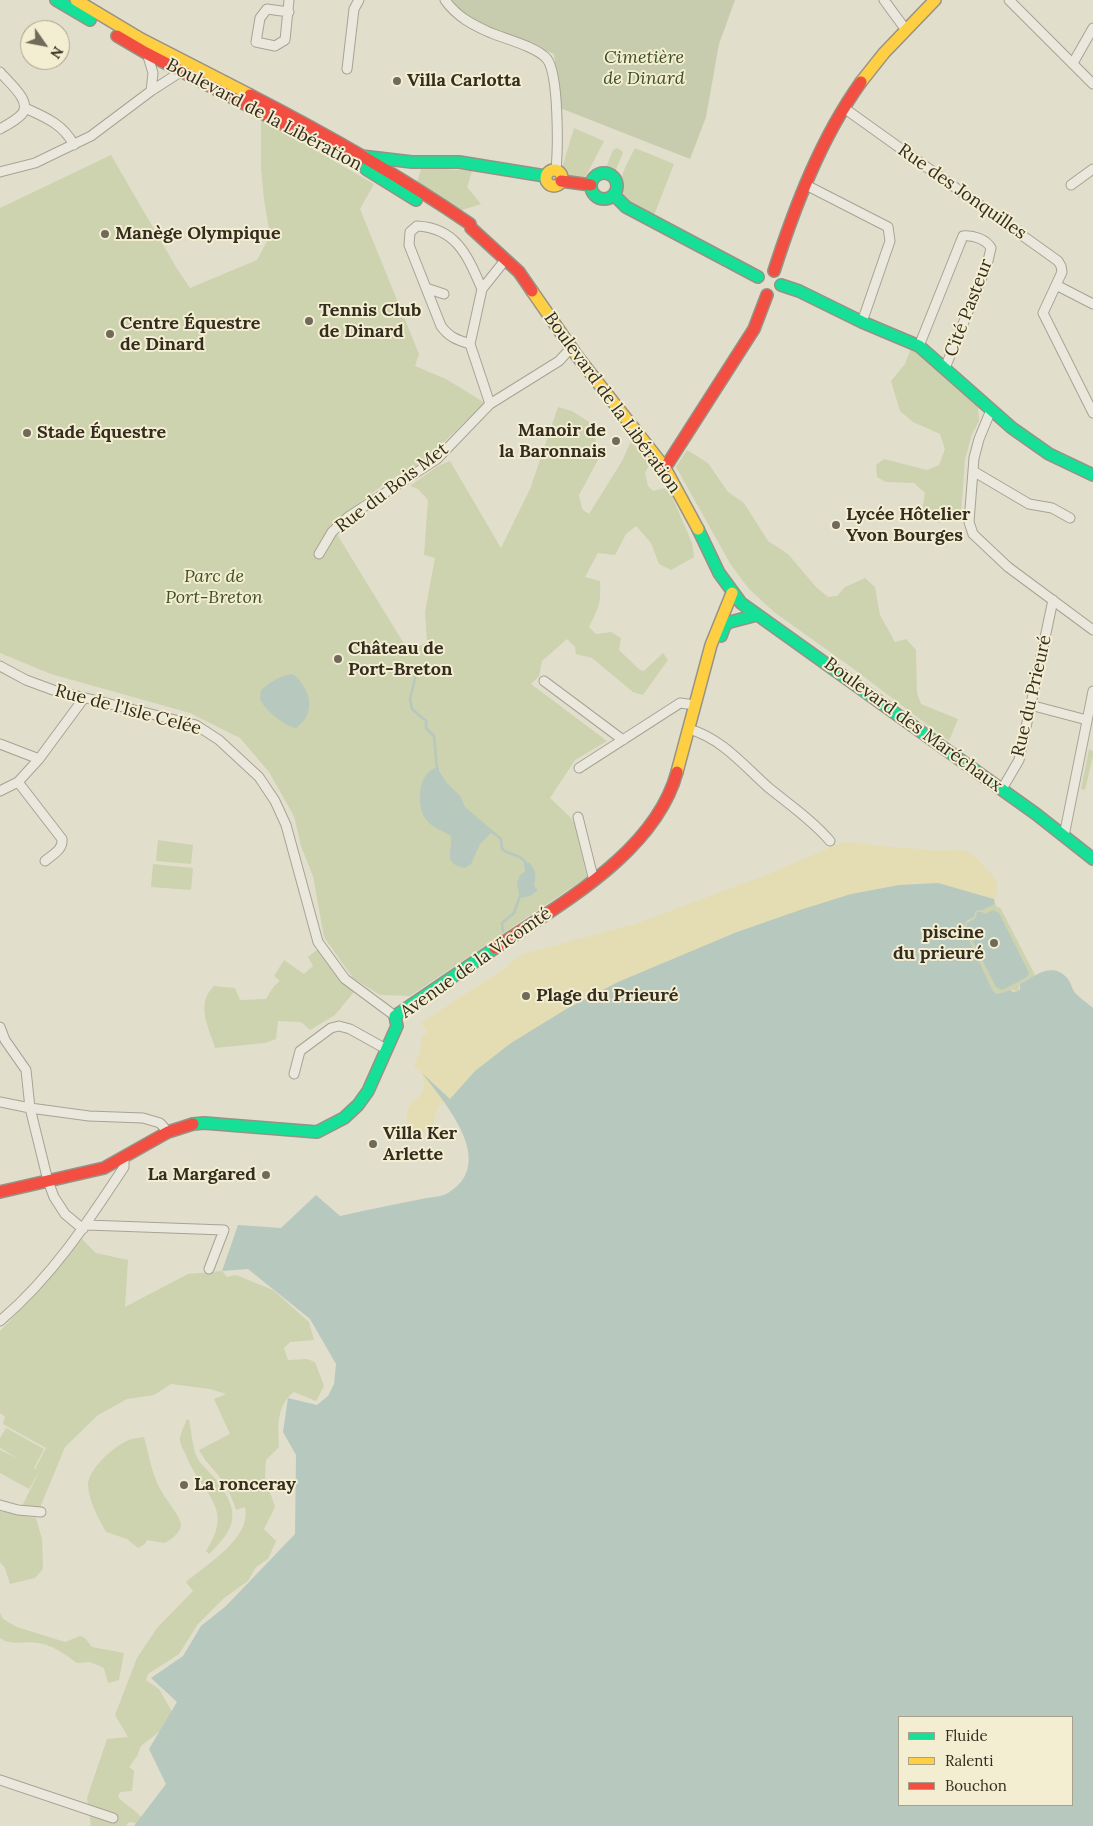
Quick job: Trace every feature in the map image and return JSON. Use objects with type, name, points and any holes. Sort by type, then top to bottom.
[{"type":"main road","name":"Boulevard de la Libération","points":[[56,0],[146,53],[276,120],[375,175],[383,182],[466,230],[471,228]]},
{"type":"main road","name":"Boulevard de la Libération","points":[[76,0],[141,38],[362,156],[470,224],[471,228],[519,272],[574,352],[664,468],[691,516],[719,573],[732,593]]},
{"type":"main road","points":[[774,272],[806,185],[844,108],[869,73],[935,0]]},
{"type":"main road","points":[[362,156],[412,162],[459,162],[545,176]]},
{"type":"main road","points":[[375,175],[400,169],[412,162]]},
{"type":"main road","points":[[412,162],[406,174],[413,187]]},
{"type":"main road","points":[[551,170],[556,170],[562,175],[561,181],[556,186],[546,182],[545,176],[551,170]]},
{"type":"main road","points":[[599,173],[608,173],[616,180],[617,187],[614,195],[607,199],[598,198],[593,194],[590,185],[595,176],[599,173]]},
{"type":"main road","points":[[561,181],[590,185]]},
{"type":"main road","points":[[614,195],[626,206],[758,277]]},
{"type":"main road","points":[[767,271],[774,272],[780,277],[781,285],[778,292],[767,295],[760,292],[757,281],[758,277],[767,271]]},
{"type":"main road","points":[[781,285],[799,291],[862,322],[919,346],[1012,428],[1049,454],[1093,475]]},
{"type":"main road","points":[[664,468],[754,329],[767,295]]},
{"type":"main road","name":"Boulevard des Maréchaux","points":[[732,593],[741,603],[757,615],[806,647],[1002,789],[1093,859]]},
{"type":"main road","name":"Avenue de la Vicomté","points":[[0,1192],[104,1168],[168,1132],[188,1125],[204,1123],[317,1132],[344,1118],[358,1105],[368,1091],[397,1026],[395,1016],[594,881],[631,847],[661,810],[674,783],[702,677],[716,633],[732,593]]},
{"type":"main road","name":"Avenue de la Vicomté","points":[[702,677],[712,661],[725,625],[757,615]]},
{"type":"street","points":[[288,12],[267,9],[260,18],[256,42],[275,46],[285,40],[288,12],[289,0]]},
{"type":"street","points":[[347,69],[354,9],[359,0]]},
{"type":"street","points":[[445,0],[451,9],[471,24],[535,51],[546,59],[553,72],[554,81],[559,143],[556,170]]},
{"type":"street","points":[[884,0],[906,30]]},
{"type":"street","points":[[1012,1],[1093,84]]},
{"type":"street","points":[[1073,63],[1093,28]]},
{"type":"street","points":[[146,53],[153,73],[151,91]]},
{"type":"street","points":[[0,172],[35,163],[91,136],[151,91],[182,71]]},
{"type":"street","points":[[0,72],[20,96],[25,108],[19,117],[0,129]]},
{"type":"street","points":[[25,108],[61,127],[74,145]]},
{"type":"street","name":"Rue des Jonquilles","points":[[844,108],[1058,261],[1062,272],[1043,313],[1093,413]]},
{"type":"street","points":[[1071,186],[1093,170]]},
{"type":"street","points":[[806,185],[888,227],[890,241],[862,322]]},
{"type":"street","points":[[470,344],[448,335],[441,326],[409,245],[406,230],[417,226],[427,226],[439,230],[455,241],[469,258],[482,289]]},
{"type":"street","name":"Cité Pasteur","points":[[919,346],[963,236],[970,235],[987,242],[991,248],[987,265],[945,368]]},
{"type":"street","points":[[490,404],[470,344],[482,289],[506,259]]},
{"type":"street","points":[[1056,285],[1093,304]]},
{"type":"street","points":[[426,288],[444,294]]},
{"type":"street","name":"Rue du Bois Met","points":[[319,554],[332,532],[348,516],[437,459],[490,404],[574,352]]},
{"type":"street","points":[[991,410],[976,448],[968,522],[973,534],[1008,567],[1093,630]]},
{"type":"street","points":[[973,471],[1029,504],[1052,508],[1070,518]]},
{"type":"street","name":"Rue du Prieuré","points":[[1002,789],[1019,760],[1053,600]]},
{"type":"street","name":"Rue de l'Isle Celée","points":[[0,666],[26,680],[53,690],[196,725],[219,740],[258,777],[275,801],[286,826],[318,942],[345,979],[395,1016]]},
{"type":"street","points":[[544,681],[623,740]]},
{"type":"street","points":[[1064,836],[1093,690]]},
{"type":"street","points":[[0,791],[18,782],[39,759],[84,698]]},
{"type":"street","points":[[579,768],[680,704],[694,705]]},
{"type":"street","points":[[1030,705],[1087,720]]},
{"type":"street","points":[[689,729],[700,732],[727,749],[830,841]]},
{"type":"street","points":[[0,744],[39,759]]},
{"type":"street","points":[[18,782],[62,839],[60,849],[46,861]]},
{"type":"street","points":[[578,817],[594,881]]},
{"type":"street","points":[[294,1074],[300,1051],[331,1028],[339,1026],[350,1029],[386,1049]]},
{"type":"street","points":[[0,1027],[5,1040],[26,1070],[30,1108],[48,1181],[54,1197],[65,1214],[85,1227],[224,1230],[209,1269]]},
{"type":"street","points":[[0,1102],[89,1116],[143,1118],[160,1123],[168,1132]]},
{"type":"street","points":[[0,1321],[38,1284],[85,1227],[124,1167],[124,1158]]},
{"type":"street","points":[[0,1505],[18,1510],[41,1512]]},
{"type":"street","points":[[0,1780],[113,1818]]},
{"type":"green space","name":"Cimetière de Dinard","points":[[449,0],[735,0],[719,44],[706,117],[690,159],[560,108],[554,54],[477,23]]},
{"type":"green space","name":"Parc de Port-Breton","points":[[261,119],[374,184],[360,209],[419,354],[415,366],[446,379],[485,403],[447,439],[433,456],[388,481],[347,512],[332,526],[409,652],[427,642],[425,612],[435,558],[424,555],[428,500],[418,489],[410,486],[438,466],[450,461],[501,548],[530,489],[558,407],[572,411],[589,422],[595,438],[599,458],[579,495],[582,509],[589,514],[622,461],[631,441],[650,463],[645,473],[648,486],[653,491],[668,487],[692,543],[694,557],[671,570],[659,564],[651,543],[636,526],[626,534],[615,555],[598,553],[585,577],[600,581],[599,605],[589,627],[596,634],[611,632],[621,638],[619,650],[640,670],[644,671],[663,653],[668,660],[643,695],[633,692],[592,658],[576,654],[575,647],[567,639],[542,661],[539,676],[531,684],[607,741],[575,760],[550,798],[574,823],[587,877],[410,996],[380,995],[353,978],[324,937],[313,876],[301,846],[294,816],[269,772],[240,738],[190,713],[51,674],[0,653],[0,208],[111,155],[190,288],[257,260],[270,236],[261,169]]},
{"type":"green space","points":[[574,128],[604,141],[584,180],[566,178],[562,168]]},
{"type":"green space","points":[[617,148],[623,153],[614,174],[605,170],[613,150]]},
{"type":"green space","points":[[635,148],[674,164],[654,215],[631,205],[621,195],[620,182],[622,174]]},
{"type":"green space","points":[[421,169],[472,171],[467,187],[481,204],[462,210],[456,209],[417,183]]},
{"type":"green space","points":[[912,346],[922,353],[978,407],[979,421],[972,434],[965,459],[961,515],[938,523],[922,510],[925,493],[914,483],[886,482],[877,477],[876,465],[884,459],[927,470],[939,465],[945,449],[940,434],[913,422],[900,411],[891,381],[905,364]]},
{"type":"green space","points":[[687,450],[708,463],[728,492],[744,503],[768,541],[788,554],[816,587],[828,597],[837,596],[845,587],[865,578],[875,587],[880,615],[895,642],[906,639],[916,650],[917,693],[921,704],[958,719],[949,741],[774,612],[749,589],[731,565],[676,467]]},
{"type":"green space","points":[[1089,749],[1093,751],[1093,756],[1085,790],[1081,789]]},
{"type":"green space","points":[[158,840],[193,845],[191,864],[156,861]]},
{"type":"green space","points":[[153,864],[193,868],[191,890],[151,887]]},
{"type":"green space","name":"piscine du prieuré","points":[[995,904],[998,908],[1000,907],[1035,975],[1020,984],[1018,991],[1010,990],[1000,994],[993,991],[964,930],[964,924],[974,917],[976,911]]},
{"type":"green space","points":[[318,949],[335,972],[354,992],[335,1015],[310,1030],[301,1022],[278,1021],[276,1039],[265,1043],[215,1048],[204,1008],[208,993],[214,986],[235,988],[240,1000],[266,999],[274,986],[280,981],[274,976],[284,960],[304,974],[313,966],[308,957]]},
{"type":"green space","points":[[82,1239],[96,1253],[128,1260],[125,1307],[188,1274],[222,1271],[227,1277],[236,1275],[273,1290],[309,1322],[314,1340],[290,1342],[284,1348],[288,1360],[307,1359],[315,1362],[324,1386],[316,1401],[294,1392],[281,1410],[279,1417],[279,1447],[266,1460],[265,1478],[275,1507],[264,1529],[276,1541],[268,1559],[256,1567],[248,1581],[224,1598],[198,1624],[179,1654],[148,1674],[146,1680],[159,1689],[174,1715],[169,1724],[141,1746],[129,1767],[134,1771],[132,1791],[120,1792],[118,1797],[142,1818],[140,1824],[129,1822],[126,1826],[91,1826],[87,1798],[107,1739],[128,1737],[115,1715],[137,1658],[157,1628],[193,1591],[186,1582],[216,1559],[235,1540],[242,1529],[245,1507],[236,1510],[224,1483],[199,1450],[230,1434],[214,1399],[226,1394],[210,1389],[171,1384],[154,1395],[127,1399],[98,1415],[65,1447],[39,1510],[21,1508],[40,1470],[29,1489],[0,1473],[0,1450],[19,1459],[0,1448],[0,1438],[6,1428],[44,1449],[34,1468],[37,1469],[36,1467],[46,1448],[3,1424],[5,1417],[0,1413],[0,1331],[39,1291]]},
{"type":"green space","points":[[187,1419],[189,1420],[197,1457],[225,1492],[232,1511],[230,1528],[209,1554],[206,1551],[218,1523],[217,1511],[213,1501],[192,1469],[180,1443],[180,1436]]},
{"type":"green space","points":[[144,1437],[156,1479],[179,1518],[181,1526],[177,1533],[165,1543],[147,1540],[145,1544],[138,1548],[127,1539],[106,1532],[92,1503],[88,1485],[92,1472],[110,1452],[129,1440]]},
{"type":"green space","points":[[0,1511],[36,1518],[42,1539],[43,1569],[35,1578],[10,1584],[5,1568],[0,1562]]},
{"type":"green space","points":[[0,1613],[3,1619],[17,1627],[65,1642],[80,1636],[85,1638],[92,1647],[124,1653],[119,1680],[108,1683],[104,1668],[90,1662],[77,1663],[44,1644],[5,1641],[0,1638]]},
{"type":"sand","name":"Plage du Prieuré","points":[[846,842],[931,850],[966,851],[977,858],[992,875],[998,890],[994,899],[971,892],[450,1100],[438,1106],[432,1128],[424,1132],[408,1128],[407,1110],[420,1095],[424,1086],[422,1075],[414,1066],[420,1051],[422,1036],[428,1032],[421,1023],[508,966],[522,954],[635,924],[766,875]]},
{"type":"shaded area","points":[[293,674],[304,687],[309,701],[307,715],[296,728],[275,717],[265,708],[260,699],[261,690],[268,684],[280,677]]},
{"type":"shaded area","points":[[439,767],[439,771],[446,782],[460,796],[465,807],[493,831],[480,844],[471,864],[464,868],[457,866],[451,860],[451,836],[431,824],[425,818],[420,804],[423,780],[432,769]]},
{"type":"shaded area","points":[[524,863],[530,863],[534,869],[534,886],[538,890],[530,896],[520,898],[517,883],[520,875],[525,872]]},
{"type":"shaded area","points":[[938,883],[994,899],[995,904],[976,911],[974,917],[967,921],[963,927],[993,991],[1001,993],[1010,990],[1013,992],[1018,991],[1020,984],[1032,977],[1044,971],[1056,971],[1068,979],[1075,993],[1093,1008],[1093,1826],[134,1826],[166,1784],[149,1749],[177,1702],[151,1678],[183,1656],[201,1626],[226,1606],[295,1534],[296,1455],[283,1432],[288,1398],[317,1405],[328,1396],[334,1384],[336,1364],[310,1319],[248,1269],[222,1271],[238,1225],[281,1228],[316,1195],[340,1216],[448,1193],[462,1180],[468,1166],[468,1150],[454,1116],[422,1073],[450,1099],[475,1071],[511,1043],[568,1008],[618,982],[737,932],[851,894],[899,885]]},
{"type":"shaded area","name":"piscine du prieuré","points":[[993,910],[999,913],[1029,973],[1027,977],[1002,990],[996,987],[966,928],[967,923],[976,918],[977,912],[985,914]]},
{"type":"waterway","points":[[416,674],[410,699],[412,709],[426,721],[426,728],[434,736],[437,769]]},
{"type":"waterway","points":[[491,831],[501,839],[502,849],[522,858],[527,865]]},
{"type":"waterway","points":[[503,931],[502,923],[514,913],[520,896]]},
{"type":"traffic: fast","points":[[56,0],[90,20]]},
{"type":"traffic: fast","points":[[361,156],[412,162],[459,162],[545,176]]},
{"type":"traffic: fast","points":[[366,169],[416,200]]},
{"type":"traffic: fast","points":[[604,173],[613,177],[617,186],[613,195],[604,199],[595,195],[591,186],[595,177],[604,173]]},
{"type":"traffic: fast","points":[[614,195],[626,207],[758,277]]},
{"type":"traffic: fast","points":[[781,285],[799,291],[862,322],[919,346],[1012,428],[1049,454],[1093,475]]},
{"type":"traffic: fast","points":[[698,529],[719,573],[741,603],[1036,814],[1093,859]]},
{"type":"traffic: fast","points":[[721,636],[725,625],[730,622],[757,615]]},
{"type":"traffic: fast","points":[[193,1124],[204,1123],[317,1132],[344,1118],[358,1105],[368,1091],[397,1026],[395,1016],[495,948]]},
{"type":"traffic: slow","points":[[76,0],[141,39],[250,95]]},
{"type":"traffic: slow","points":[[861,82],[884,53],[935,0]]},
{"type":"traffic: slow","points":[[551,170],[557,170],[562,175],[562,178],[560,184],[551,186],[546,181],[546,175],[551,170]]},
{"type":"traffic: slow","points":[[532,291],[577,356],[665,468],[698,529]]},
{"type":"traffic: slow","points":[[677,772],[711,645],[732,593]]},
{"type":"traffic: jam","points":[[117,36],[146,53],[299,132]]},
{"type":"traffic: jam","points":[[774,271],[800,197],[821,149],[861,82]]},
{"type":"traffic: jam","points":[[250,95],[362,156],[470,224],[471,228],[519,272],[532,291]]},
{"type":"traffic: jam","points":[[561,181],[591,185]]},
{"type":"traffic: jam","points":[[665,468],[754,329],[767,295]]},
{"type":"traffic: jam","points":[[495,948],[575,894],[627,852],[666,801],[677,772]]},
{"type":"traffic: jam","points":[[0,1192],[104,1168],[168,1132],[193,1124]]},
{"type":"place","name":"Villa Carlotta","points":[[397,81]]},
{"type":"place","name":"Manège Olympique","points":[[105,234]]},
{"type":"place","name":"Tennis Club de Dinard","points":[[309,321]]},
{"type":"place","name":"Centre Équestre de Dinard","points":[[110,334]]},
{"type":"place","name":"Stade Équestre","points":[[27,433]]},
{"type":"place","name":"Manoir de la Baronnais","points":[[616,441]]},
{"type":"place","name":"Lycée Hôtelier Yvon Bourges","points":[[836,525]]},
{"type":"place","name":"Château de Port-Breton","points":[[338,659]]},
{"type":"place","name":"piscine du prieuré","points":[[994,943]]},
{"type":"place","name":"Plage du Prieuré","points":[[526,996]]},
{"type":"place","name":"Villa Ker Arlette","points":[[373,1144]]},
{"type":"place","name":"La Margared","points":[[266,1175]]},
{"type":"place","name":"La ronceray","points":[[184,1485]]}]
